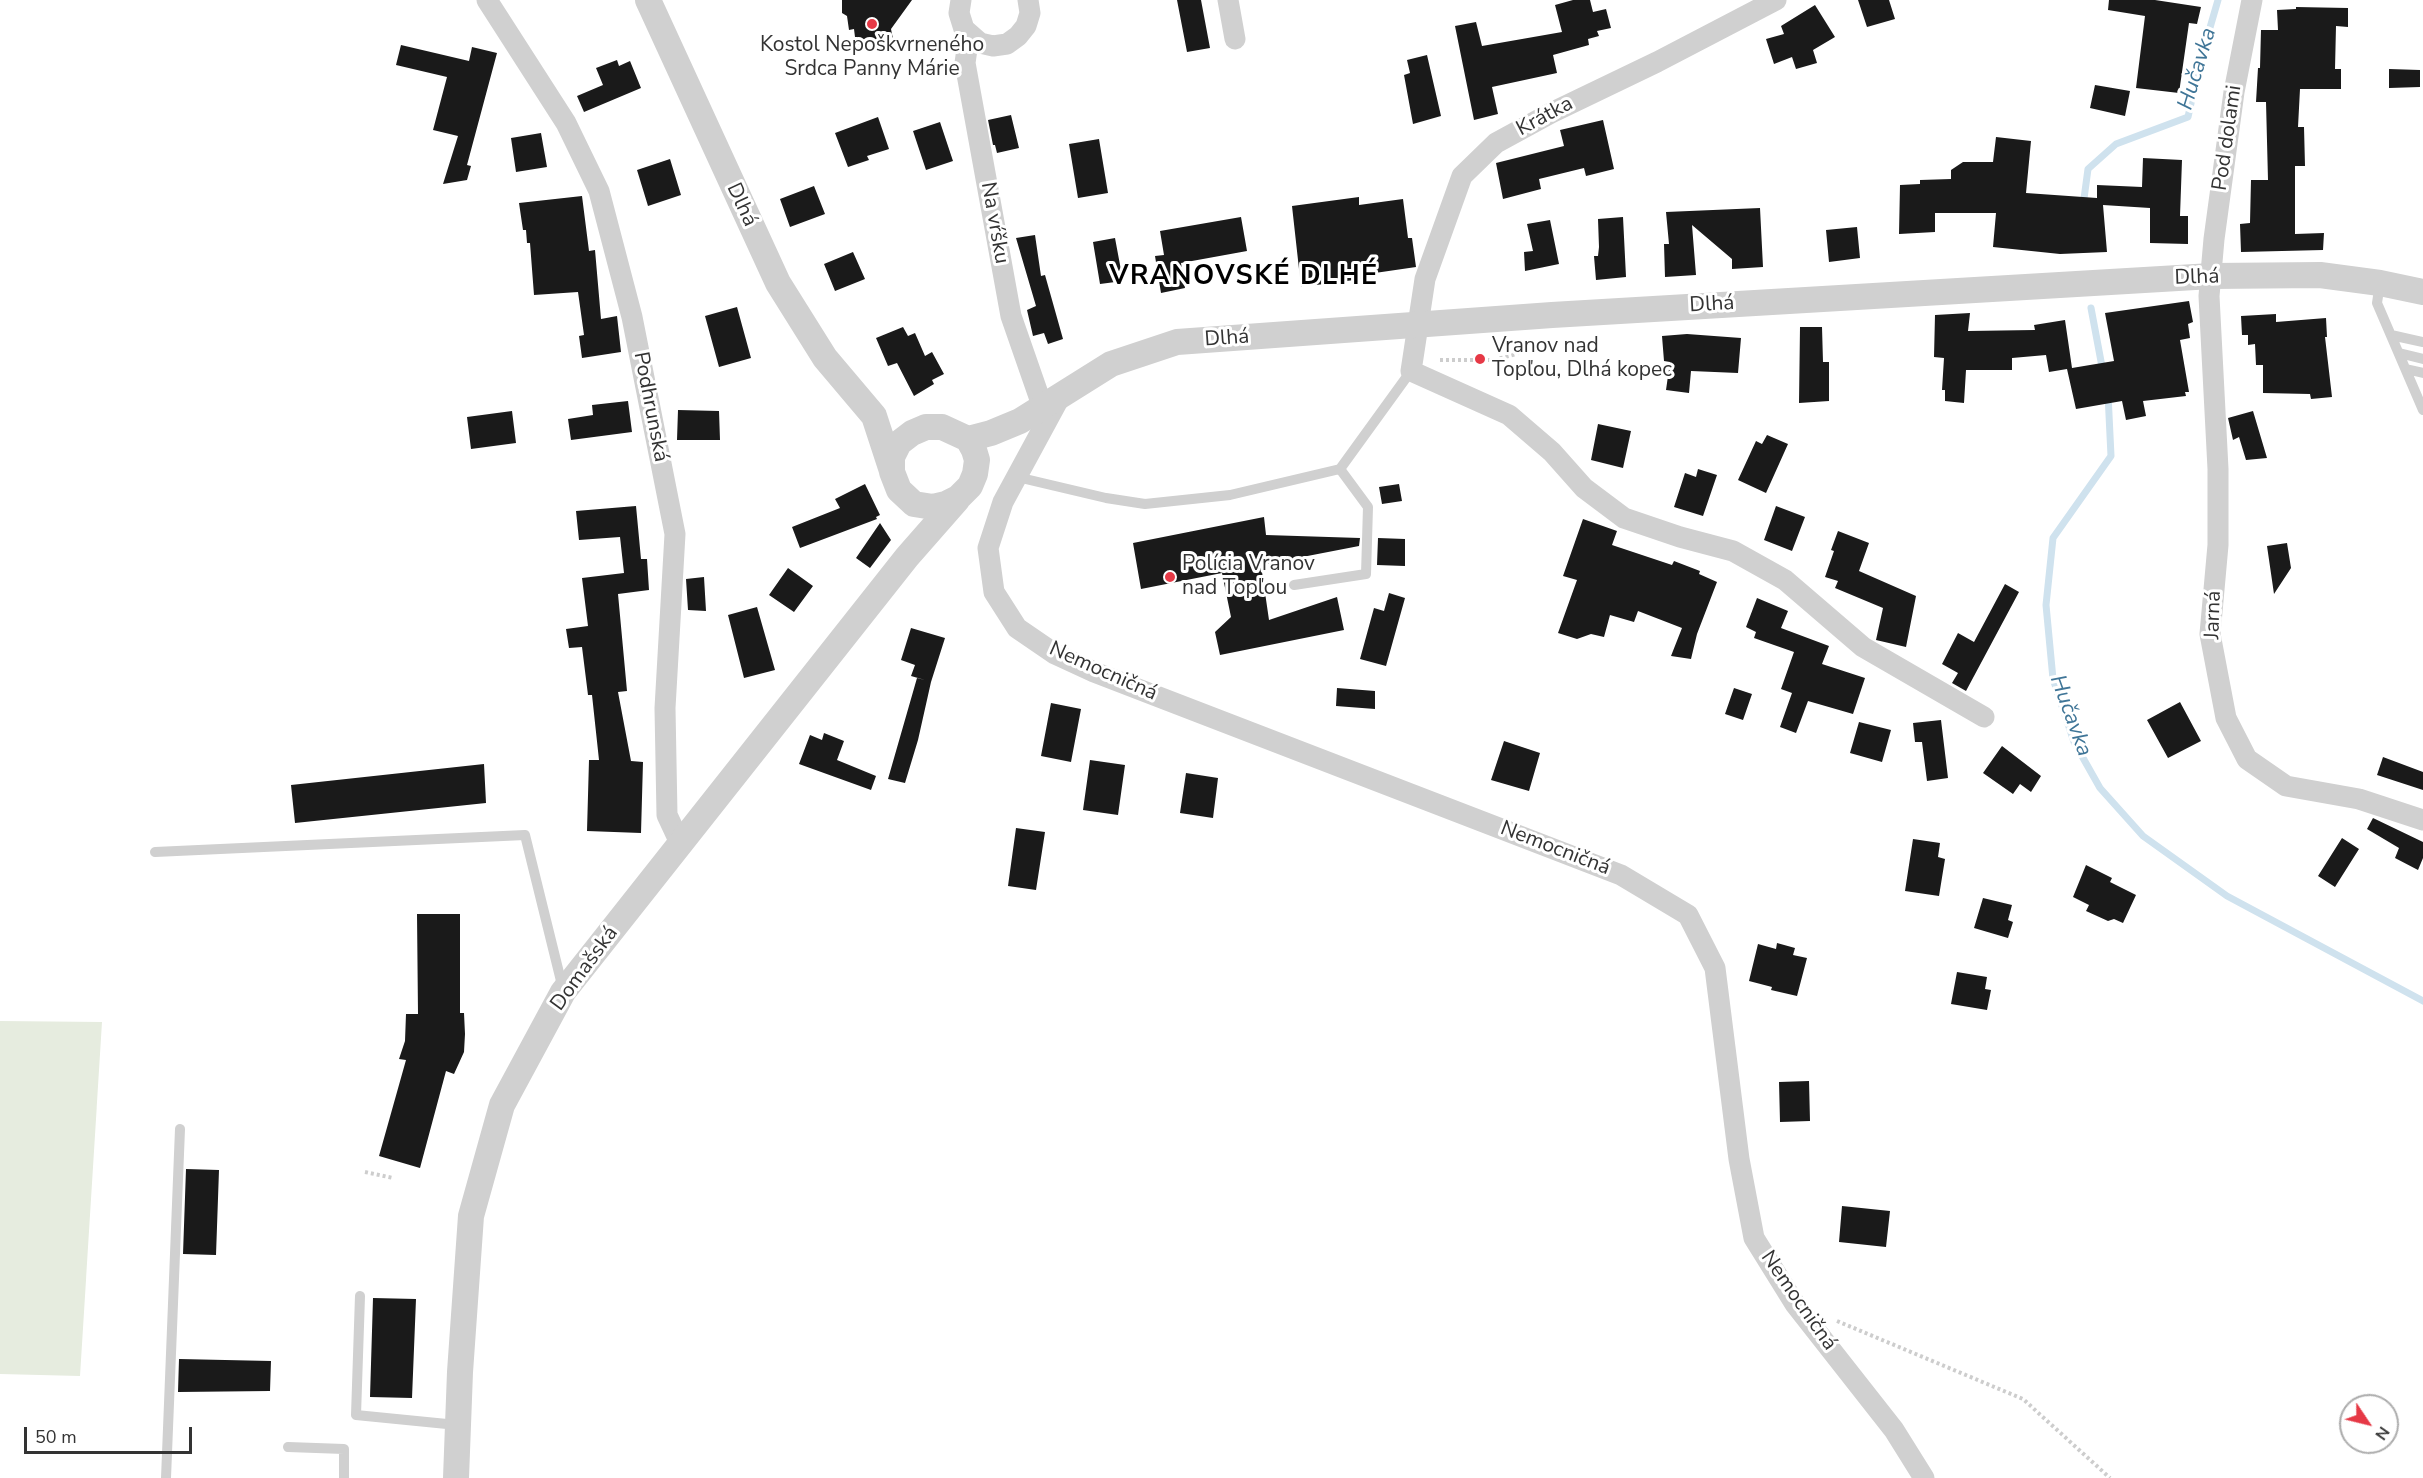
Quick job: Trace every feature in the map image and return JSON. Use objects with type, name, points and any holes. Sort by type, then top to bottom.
[{"type":"street","name":"Podhrunská","points":[[487,0],[566,123],[599,191],[632,317],[675,534],[664,708],[667,815],[681,845]]},
{"type":"street","name":"Dlhá","points":[[648,0],[778,284],[825,358],[865,407]]},
{"type":"street","points":[[961,0],[961,21],[969,35],[987,44],[1007,44],[1018,36],[1026,26],[1030,13],[1028,0]]},
{"type":"street","points":[[1228,0],[1235,39]]},
{"type":"street","name":"Krátka","points":[[1419,324],[1425,279],[1462,176],[1496,143],[1551,112],[1657,62],[1776,0]]},
{"type":"street","name":"Pod dolami","points":[[2212,276],[2214,239],[2234,92],[2252,0]]},
{"type":"street","name":"Na vŕšku","points":[[969,35],[965,63],[1011,316],[1052,401]]},
{"type":"street","name":"Dlhá","points":[[1020,421],[1111,364],[1177,342],[1419,324],[2212,276],[2320,275],[2380,283],[2423,292]]},
{"type":"street","name":"Jarná","points":[[2212,276],[2209,296],[2218,545],[2210,634],[2226,718],[2247,759],[2286,786],[2359,799],[2423,820]]},
{"type":"street","points":[[1419,324],[1412,371],[1509,415],[1552,452],[1584,488],[1624,518],[1680,537],[1733,550],[1785,580],[1863,647],[1984,717]]},
{"type":"street","name":"Nemocničná","points":[[1052,401],[1029,452],[1027,479],[1003,502],[988,548],[994,592],[1017,628],[1054,654],[1094,672],[1621,874],[1688,915],[1715,968],[1739,1159],[1754,1238],[1795,1304],[1894,1430],[1924,1478]]},
{"type":"street","points":[[865,407],[898,423],[942,427],[968,439],[974,450],[975,474]]},
{"type":"street","points":[[865,407],[899,490],[914,504],[933,507],[958,498],[970,486],[975,474],[1020,421]]},
{"type":"street","points":[[968,439],[1020,421],[1031,423],[1034,429],[1029,452]]},
{"type":"street","points":[[892,472],[892,457],[899,442],[926,427]]},
{"type":"street","name":"Domašská","points":[[456,1478],[471,1216],[502,1105],[563,992],[917,545],[958,498]]},
{"type":"street","points":[[914,504],[918,522],[917,545]]},
{"type":"lane","points":[[2380,283],[2377,303],[2406,369],[2418,388],[2423,410]]},
{"type":"lane","points":[[2391,335],[2423,342]]},
{"type":"lane","points":[[2399,353],[2423,358]]},
{"type":"lane","points":[[2406,369],[2423,373]]},
{"type":"lane","points":[[1027,479],[1106,498],[1145,504],[1230,495],[1340,470],[1412,371]]},
{"type":"lane","points":[[1294,585],[1366,574],[1368,507],[1340,470]]},
{"type":"lane","points":[[155,852],[525,835],[563,992]]},
{"type":"lane","points":[[166,1478],[180,1129]]},
{"type":"lane","points":[[360,1296],[356,1415],[458,1425]]},
{"type":"lane","points":[[288,1447],[344,1449],[344,1478]]},
{"type":"path","points":[[1439,360],[1493,360],[1517,354],[1533,338]]},
{"type":"path","points":[[365,1172],[393,1178]]},
{"type":"path","points":[[1795,1304],[2023,1399],[2110,1478]]},
{"type":"shaded area","points":[[0,1021],[102,1022],[80,1376],[0,1374]]},
{"type":"building","name":"Kostol Nepoškvrneného Srdca Panny Márie","points":[[842,0],[912,0],[891,29],[893,39],[856,45],[854,29],[849,30],[847,16],[842,13]]},
{"type":"building","points":[[1177,0],[1201,0],[1210,48],[1187,52]]},
{"type":"building","points":[[1573,0],[1590,0],[1593,12],[1606,9],[1611,28],[1597,31],[1599,36],[1588,39],[1589,45],[1553,55],[1557,73],[1492,87],[1498,114],[1474,120],[1455,26],[1476,22],[1482,46],[1562,32],[1555,5]]},
{"type":"building","points":[[1858,0],[1889,0],[1895,19],[1867,27]]},
{"type":"building","points":[[2109,0],[2155,0],[2201,7],[2197,24],[2189,23],[2179,93],[2136,88],[2145,16],[2108,10]]},
{"type":"building","points":[[1815,5],[1835,37],[1813,50],[1817,63],[1796,69],[1792,57],[1774,64],[1766,39],[1784,34],[1781,26]]},
{"type":"building","points":[[2296,7],[2348,8],[2348,27],[2336,26],[2335,69],[2341,69],[2341,89],[2300,89],[2298,127],[2304,127],[2305,166],[2295,166],[2295,234],[2324,233],[2323,250],[2241,252],[2240,224],[2250,223],[2251,180],[2268,180],[2266,102],[2256,102],[2261,30],[2278,30],[2277,10],[2296,9]]},
{"type":"building","points":[[401,45],[469,61],[472,47],[497,53],[467,165],[471,166],[467,180],[443,184],[458,136],[433,130],[447,77],[396,65]]},
{"type":"building","points":[[1427,55],[1441,116],[1413,124],[1404,75],[1410,73],[1407,60]]},
{"type":"building","points":[[617,60],[619,66],[630,61],[641,88],[584,112],[577,96],[603,85],[596,68]]},
{"type":"building","points":[[2389,69],[2420,70],[2420,87],[2389,88]]},
{"type":"building","points":[[2095,85],[2130,91],[2125,116],[2090,108]]},
{"type":"building","points":[[1011,115],[1019,148],[997,153],[988,120]]},
{"type":"building","points":[[878,117],[889,149],[867,156],[869,160],[848,167],[835,133]]},
{"type":"building","points":[[1603,120],[1614,169],[1586,176],[1584,168],[1539,179],[1541,189],[1503,199],[1496,163],[1564,146],[1560,130]]},
{"type":"building","points":[[940,122],[953,161],[926,170],[913,131]]},
{"type":"building","points":[[541,133],[547,167],[516,172],[511,138]]},
{"type":"building","points":[[1996,137],[2031,141],[2026,193],[2097,198],[2097,185],[2142,187],[2143,158],[2182,160],[2180,216],[2188,216],[2188,244],[2150,243],[2150,208],[2103,205],[2107,252],[2060,254],[1993,247],[1996,213],[1935,213],[1935,232],[1899,234],[1900,185],[1920,184],[1920,180],[1951,179],[1951,170],[1963,162],[1993,162]]},
{"type":"building","points":[[1099,139],[1108,193],[1078,198],[1069,144]]},
{"type":"building","points":[[670,159],[681,195],[648,206],[637,170]]},
{"type":"building","points":[[814,186],[825,214],[790,227],[780,199]]},
{"type":"building","points":[[582,196],[589,251],[595,250],[601,319],[617,316],[621,352],[582,358],[579,336],[584,335],[578,292],[534,295],[530,243],[527,243],[526,230],[523,230],[519,203]]},
{"type":"building","points":[[1359,197],[1359,205],[1403,199],[1408,238],[1412,238],[1416,267],[1368,274],[1369,278],[1301,287],[1292,206]]},
{"type":"building","points":[[1760,208],[1763,267],[1732,269],[1732,259],[1692,225],[1696,275],[1665,277],[1664,244],[1669,244],[1666,212]]},
{"type":"building","points":[[1241,217],[1247,251],[1181,263],[1185,288],[1161,293],[1155,256],[1164,255],[1160,231]]},
{"type":"building","points":[[1623,217],[1626,277],[1596,280],[1594,256],[1598,256],[1599,247],[1598,219]]},
{"type":"building","points":[[1550,220],[1559,264],[1525,271],[1524,252],[1533,251],[1527,224]]},
{"type":"building","points":[[1857,227],[1860,258],[1829,262],[1826,230]]},
{"type":"building","points":[[1035,235],[1041,276],[1045,275],[1063,339],[1048,344],[1044,333],[1033,336],[1027,310],[1036,306],[1016,238]]},
{"type":"building","points":[[1115,238],[1123,281],[1100,284],[1093,242]]},
{"type":"building","points":[[853,252],[865,279],[835,291],[824,264]]},
{"type":"building","points":[[2189,301],[2193,322],[2188,324],[2190,338],[2180,340],[2189,392],[2185,392],[2186,396],[2143,401],[2146,416],[2126,420],[2122,401],[2076,409],[2067,369],[2049,372],[2046,355],[2012,358],[2012,370],[1966,370],[1964,403],[1945,401],[1945,390],[1942,390],[1944,358],[1934,357],[1935,315],[1970,313],[1968,331],[2035,330],[2034,325],[2065,320],[2072,368],[2114,361],[2105,313]]},
{"type":"building","points":[[737,307],[751,358],[719,367],[705,316]]},
{"type":"building","points":[[2276,314],[2276,322],[2326,318],[2327,337],[2325,337],[2332,397],[2311,399],[2310,394],[2263,393],[2263,365],[2256,365],[2255,344],[2248,345],[2248,335],[2242,335],[2241,316]]},
{"type":"building","points":[[903,327],[908,336],[915,333],[925,356],[932,352],[944,374],[932,380],[934,384],[914,396],[897,363],[888,366],[876,338]]},
{"type":"building","points":[[1800,327],[1822,327],[1823,362],[1829,362],[1829,401],[1799,403]]},
{"type":"building","points":[[1687,334],[1741,338],[1738,373],[1691,371],[1689,393],[1666,390],[1670,362],[1664,361],[1662,336]]},
{"type":"building","points":[[628,401],[632,432],[571,440],[568,419],[593,415],[592,405]]},
{"type":"building","points":[[678,410],[719,411],[720,440],[677,440]]},
{"type":"building","points":[[512,411],[516,443],[471,449],[467,417]]},
{"type":"building","points":[[2253,411],[2267,458],[2246,460],[2239,437],[2233,440],[2228,418]]},
{"type":"building","points":[[1598,424],[1631,431],[1623,468],[1591,460]]},
{"type":"building","points":[[1767,435],[1788,444],[1766,493],[1738,480],[1756,441],[1762,444]]},
{"type":"building","points":[[1698,469],[1717,475],[1703,516],[1674,507],[1685,473],[1696,477]]},
{"type":"building","points":[[865,484],[880,515],[876,517],[877,519],[800,548],[792,527],[840,508],[835,499]]},
{"type":"building","points":[[1399,484],[1402,501],[1382,504],[1379,487]]},
{"type":"building","points":[[636,506],[641,559],[647,559],[649,590],[618,594],[627,691],[618,692],[631,761],[643,762],[641,833],[587,831],[589,760],[599,760],[592,695],[588,695],[582,647],[569,648],[566,629],[588,626],[582,578],[624,573],[620,537],[579,540],[576,511]]},
{"type":"building","points":[[1776,506],[1805,517],[1792,551],[1764,540]]},
{"type":"building","name":"Polícia Vranov nad Topľou","points":[[1264,517],[1266,535],[1360,538],[1359,546],[1261,565],[1269,620],[1337,597],[1344,630],[1220,655],[1215,632],[1231,617],[1222,573],[1141,589],[1133,543]]},
{"type":"building","points":[[1583,519],[1617,531],[1612,545],[1672,565],[1674,561],[1700,571],[1699,574],[1717,582],[1697,634],[1691,659],[1671,656],[1682,628],[1638,611],[1634,622],[1610,615],[1604,637],[1591,634],[1577,639],[1558,633],[1577,580],[1563,576]]},
{"type":"building","points":[[880,523],[891,540],[870,568],[856,558]]},
{"type":"building","points":[[1838,531],[1869,543],[1859,571],[1916,596],[1906,647],[1876,640],[1883,608],[1835,588],[1838,581],[1825,577]]},
{"type":"building","points":[[1378,538],[1405,539],[1405,566],[1377,565]]},
{"type":"building","points":[[2287,543],[2291,568],[2274,594],[2267,546]]},
{"type":"building","points":[[788,568],[813,586],[794,612],[769,595]]},
{"type":"building","points":[[704,577],[706,611],[688,610],[686,579]]},
{"type":"building","points":[[2005,584],[2019,592],[1966,691],[1952,683],[1958,673],[1942,664],[1958,633],[1974,642]]},
{"type":"building","points":[[1389,593],[1405,598],[1386,666],[1360,659],[1374,608],[1384,611]]},
{"type":"building","points":[[1757,598],[1788,611],[1781,628],[1829,646],[1822,664],[1865,678],[1853,714],[1808,701],[1796,733],[1780,727],[1792,693],[1781,689],[1794,652],[1754,638],[1756,632],[1746,627]]},
{"type":"building","points":[[757,607],[775,670],[744,678],[728,615]]},
{"type":"building","points":[[911,628],[945,638],[905,783],[888,779],[917,678],[925,680],[911,676],[915,665],[901,660]]},
{"type":"building","points":[[1337,688],[1375,691],[1375,709],[1336,706]]},
{"type":"building","points":[[1734,688],[1752,694],[1743,720],[1725,714]]},
{"type":"building","points":[[2180,702],[2201,741],[2168,758],[2147,720]]},
{"type":"building","points":[[1051,703],[1081,709],[1071,762],[1041,756]]},
{"type":"building","points":[[1941,720],[1948,778],[1927,781],[1922,742],[1915,742],[1913,723]]},
{"type":"building","points":[[1859,722],[1891,730],[1882,762],[1850,753]]},
{"type":"building","points":[[824,733],[844,741],[837,760],[876,776],[871,790],[799,764],[810,735],[822,740]]},
{"type":"building","points":[[1504,741],[1540,753],[1529,791],[1491,780]]},
{"type":"building","points":[[2002,746],[2041,776],[2031,792],[2020,784],[2013,794],[1983,773]]},
{"type":"building","points":[[2383,757],[2423,772],[2423,790],[2377,775]]},
{"type":"building","points":[[1090,760],[1125,765],[1118,815],[1083,810]]},
{"type":"building","points":[[484,764],[486,803],[295,823],[291,785]]},
{"type":"building","points":[[1186,773],[1218,778],[1213,818],[1180,813]]},
{"type":"building","points":[[2373,818],[2423,842],[2423,858],[2418,870],[2395,858],[2399,848],[2367,829]]},
{"type":"building","points":[[1016,828],[1045,832],[1036,890],[1008,886]]},
{"type":"building","points":[[2342,838],[2359,849],[2335,887],[2318,876]]},
{"type":"building","points":[[1913,839],[1940,843],[1938,857],[1945,859],[1939,896],[1905,891]]},
{"type":"building","points":[[2086,865],[2112,878],[2110,882],[2136,895],[2123,923],[2114,919],[2108,921],[2086,911],[2089,905],[2073,897]]},
{"type":"building","points":[[1983,898],[2012,905],[2008,920],[2013,922],[2008,938],[1974,928]]},
{"type":"building","points":[[417,914],[460,914],[460,1013],[464,1013],[465,1034],[464,1052],[454,1074],[446,1071],[420,1168],[379,1156],[406,1060],[399,1059],[405,1041],[406,1014],[418,1014]]},
{"type":"building","points":[[1777,943],[1795,948],[1793,955],[1807,958],[1797,996],[1771,990],[1772,987],[1749,981],[1758,944],[1776,949]]},
{"type":"building","points":[[1957,972],[1987,977],[1985,989],[1991,990],[1987,1010],[1951,1004]]},
{"type":"building","points":[[1809,1081],[1810,1121],[1780,1122],[1779,1082]]},
{"type":"building","points":[[186,1169],[219,1170],[216,1255],[183,1254]]},
{"type":"building","points":[[1842,1206],[1890,1211],[1886,1247],[1839,1242]]},
{"type":"building","points":[[373,1298],[416,1299],[412,1398],[370,1397]]},
{"type":"building","points":[[179,1359],[271,1361],[270,1391],[178,1392]]},
{"type":"waterway","name":"Hučavka","points":[[2083,206],[2088,169],[2116,144],[2188,117],[2200,62],[2218,0]]},
{"type":"waterway","name":"Hučavka","points":[[2091,308],[2103,372]]},
{"type":"waterway","name":"Hučavka","points":[[2108,394],[2111,456],[2053,538],[2046,605],[2053,679],[2074,742],[2100,788],[2143,836],[2227,896],[2423,1001]]},
{"type":"place","name":"Kostol Nepoškvrneného Srdca Panny Márie","points":[[872,24]]},
{"type":"place","name":"Vranov nad Topľou, Dlhá kopec","points":[[1480,359]]},
{"type":"place","name":"Polícia Vranov nad Topľou","points":[[1170,577]]},
{"type":"district","name":"VRANOVSKÉ DLHÉ","points":[[1244,277]]}]
